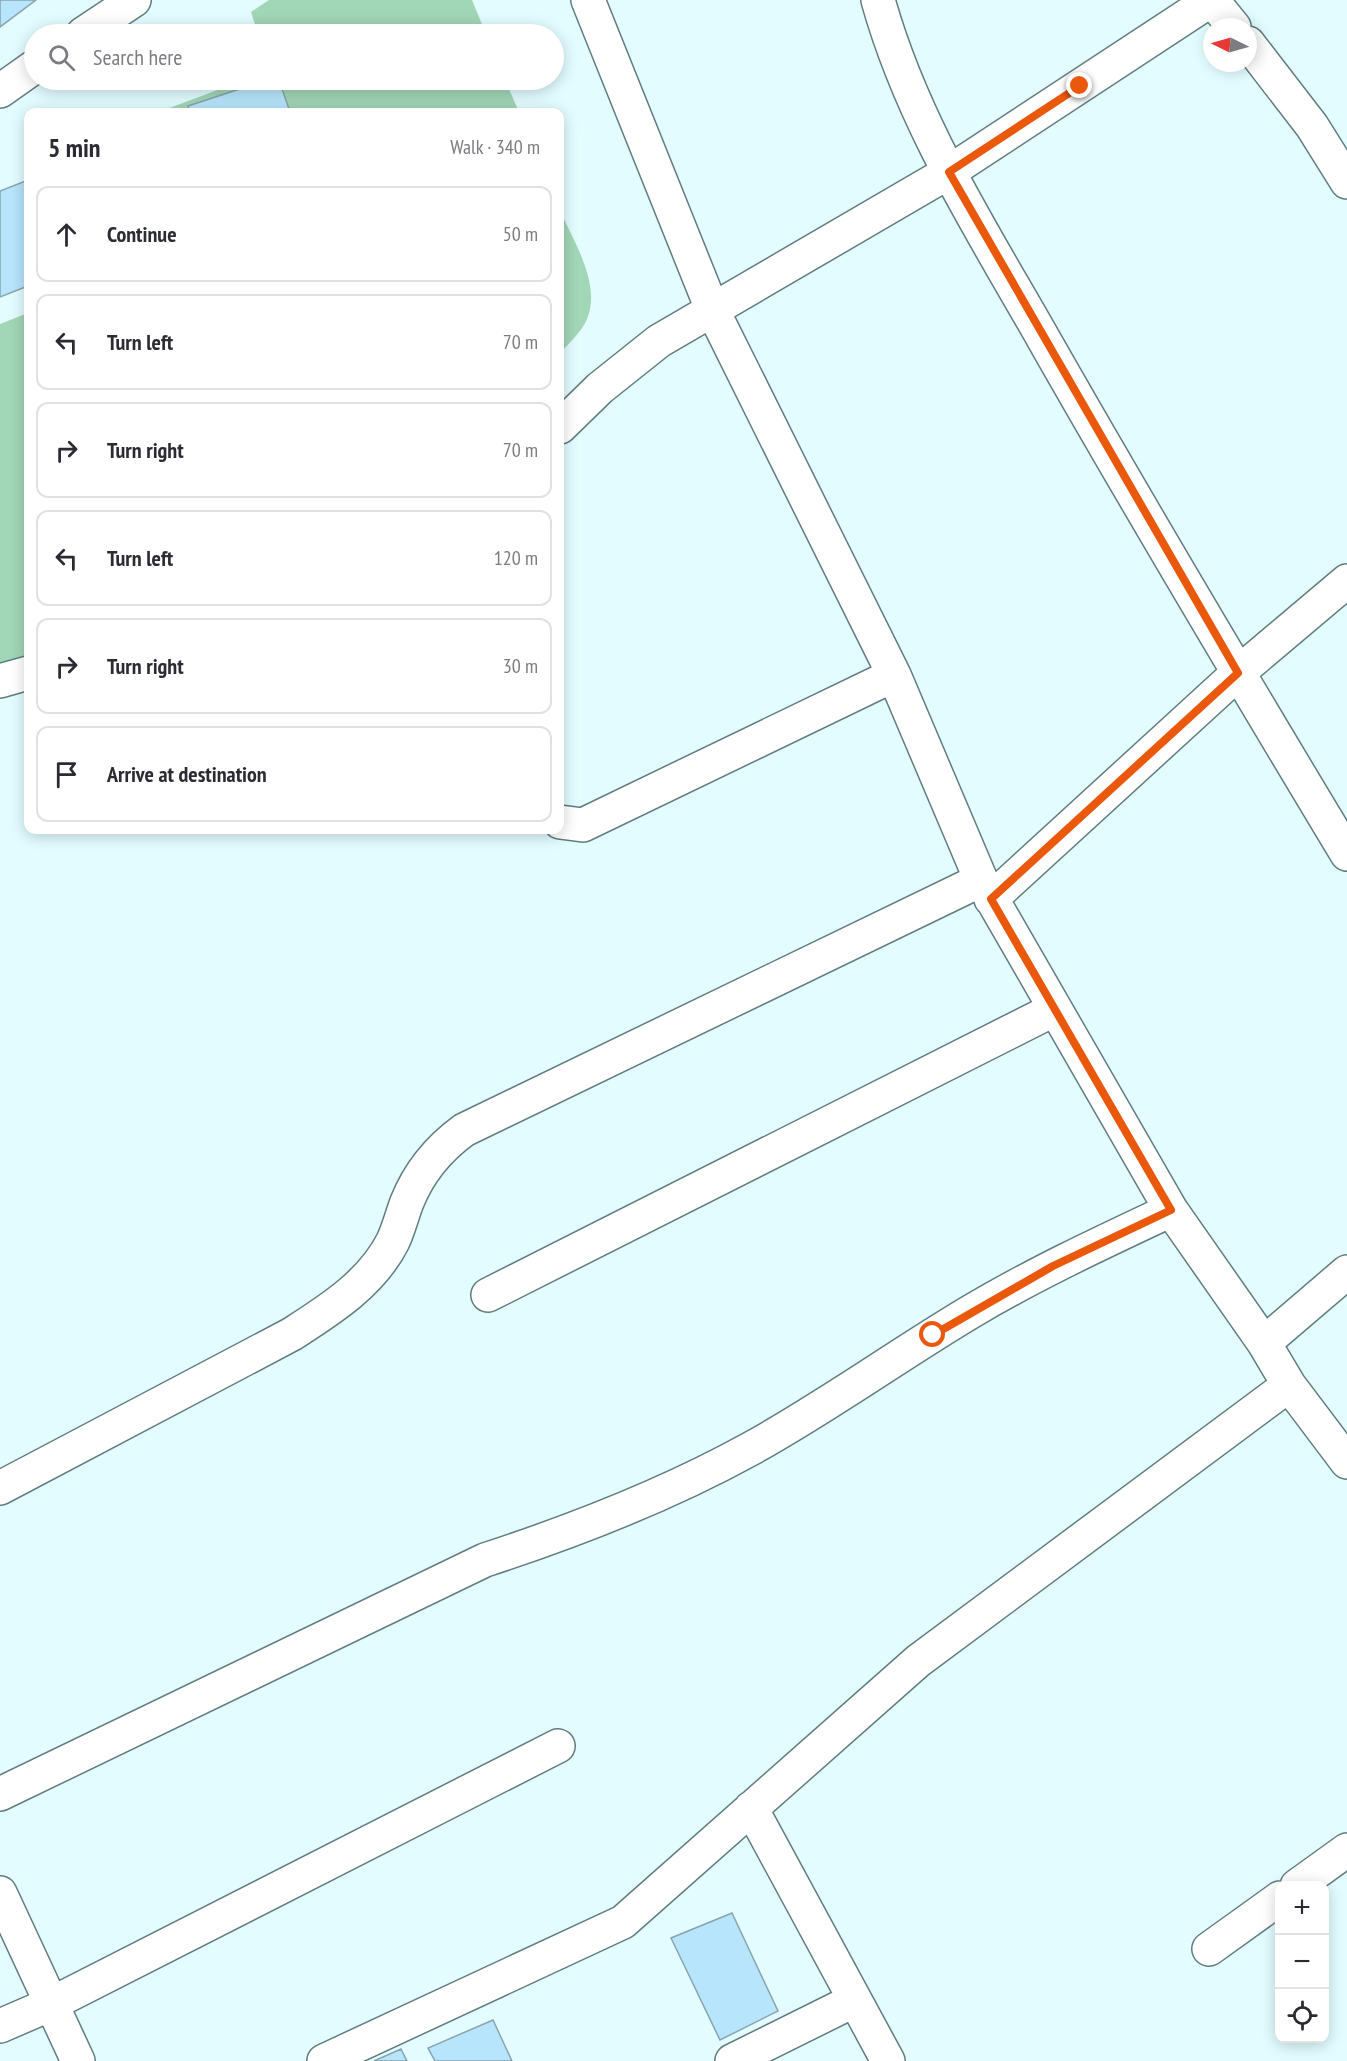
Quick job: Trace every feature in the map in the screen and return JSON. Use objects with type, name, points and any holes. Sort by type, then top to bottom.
[{"type":"street","points":[[98,24],[134,0]]},
{"type":"street","points":[[588,0],[712,309],[894,675],[986,889],[1053,1010],[1171,1210],[1264,1343],[1289,1385],[1347,1462]]},
{"type":"street","points":[[878,0],[906,85],[949,172],[1238,673],[1347,854]]},
{"type":"street","points":[[564,423],[627,365],[659,341],[949,172],[1211,0],[1226,18]]},
{"type":"street","points":[[1257,55],[1312,126],[1347,182]]},
{"type":"street","points":[[0,90],[24,74]]},
{"type":"street","points":[[0,1488],[292,1334],[323,1315],[367,1277],[381,1260],[393,1241],[410,1195],[423,1170],[448,1142],[464,1130],[986,889],[1347,581]]},
{"type":"street","points":[[0,681],[24,675]]},
{"type":"street","points":[[564,823],[583,825],[894,675]]},
{"type":"street","points":[[488,1295],[1053,1010]]},
{"type":"street","points":[[0,1794],[485,1560],[550,1539],[687,1481],[824,1406],[953,1323],[1053,1266],[1171,1210]]},
{"type":"street","points":[[1264,1343],[1347,1272]]},
{"type":"street","points":[[324,2061],[623,1922],[918,1661],[1289,1385]]},
{"type":"street","points":[[0,2026],[51,2004],[558,1746]]},
{"type":"street","points":[[751,1808],[888,2061]]},
{"type":"street","points":[[1304,1881],[1347,1850]]},
{"type":"street","points":[[0,1893],[78,2061]]},
{"type":"street","points":[[1209,1949],[1275,1902]]},
{"type":"street","points":[[732,2061],[855,2000]]},
{"type":"green space","points":[[269,0],[472,0],[482,24],[255,24],[251,12]]},
{"type":"green space","points":[[217,90],[509,90],[517,108],[170,108]]},
{"type":"green space","points":[[564,219],[585,266],[591,296],[590,311],[579,332],[564,349]]},
{"type":"green space","points":[[24,315],[24,656],[0,663],[0,324]]},
{"type":"building","points":[[0,0],[36,0],[0,27]]},
{"type":"building","points":[[237,90],[282,90],[289,108],[189,108],[188,106]]},
{"type":"building","points":[[24,182],[24,288],[0,297],[0,191]]},
{"type":"building","points":[[732,1913],[778,2011],[720,2040],[671,1938]]},
{"type":"building","points":[[493,2020],[512,2061],[435,2061],[428,2048]]},
{"type":"building","points":[[401,2049],[407,2061],[374,2061]]},
{"type":"route","points":[[933,1335],[1053,1266],[1171,1210],[1053,1010],[991,899],[1238,673],[1069,384],[949,172],[1080,86]]}]
